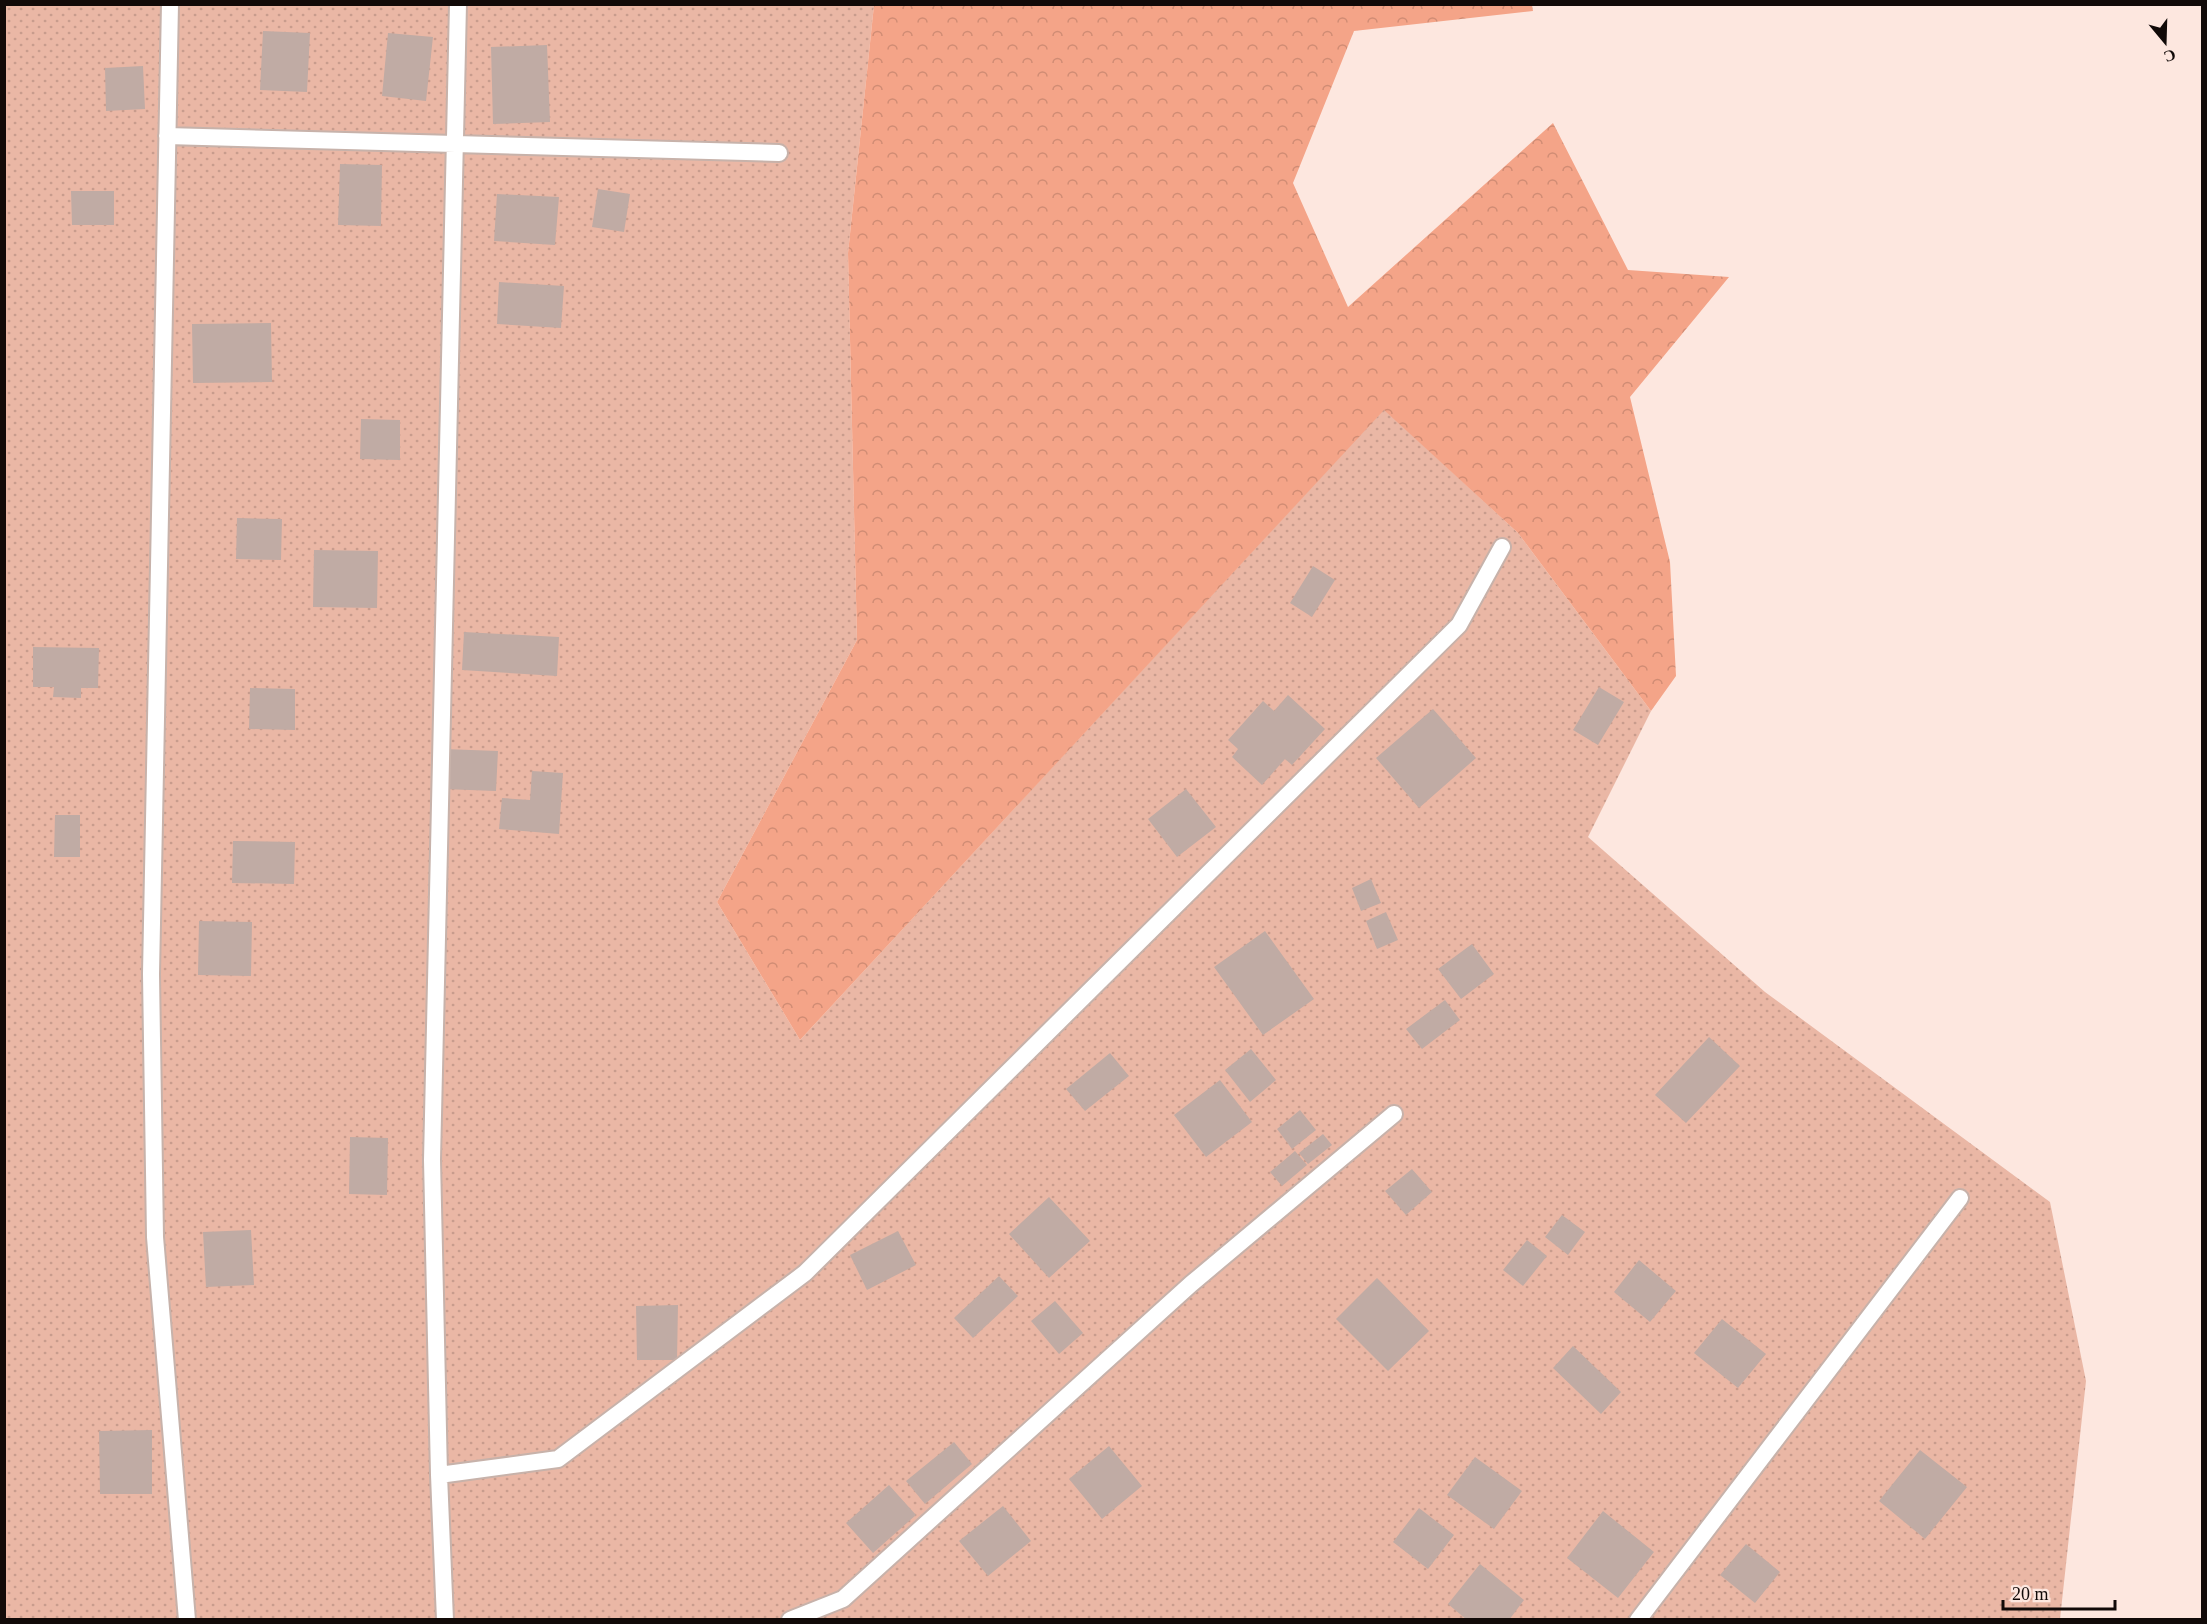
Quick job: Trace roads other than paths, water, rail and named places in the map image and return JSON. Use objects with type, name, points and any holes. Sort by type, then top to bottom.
[{"type":"lane","points":[[170,4],[151,962],[154,1237],[187,1620]]},
{"type":"lane","points":[[444,1620],[438,1475],[432,1160],[458,4]]},
{"type":"lane","points":[[167,136],[779,153]]},
{"type":"lane","points":[[438,1475],[558,1459],[805,1273],[1459,626],[1502,547]]},
{"type":"lane","points":[[790,1620],[843,1599],[1191,1284],[1394,1114]]},
{"type":"lane","points":[[1638,1620],[1960,1198]]}]
